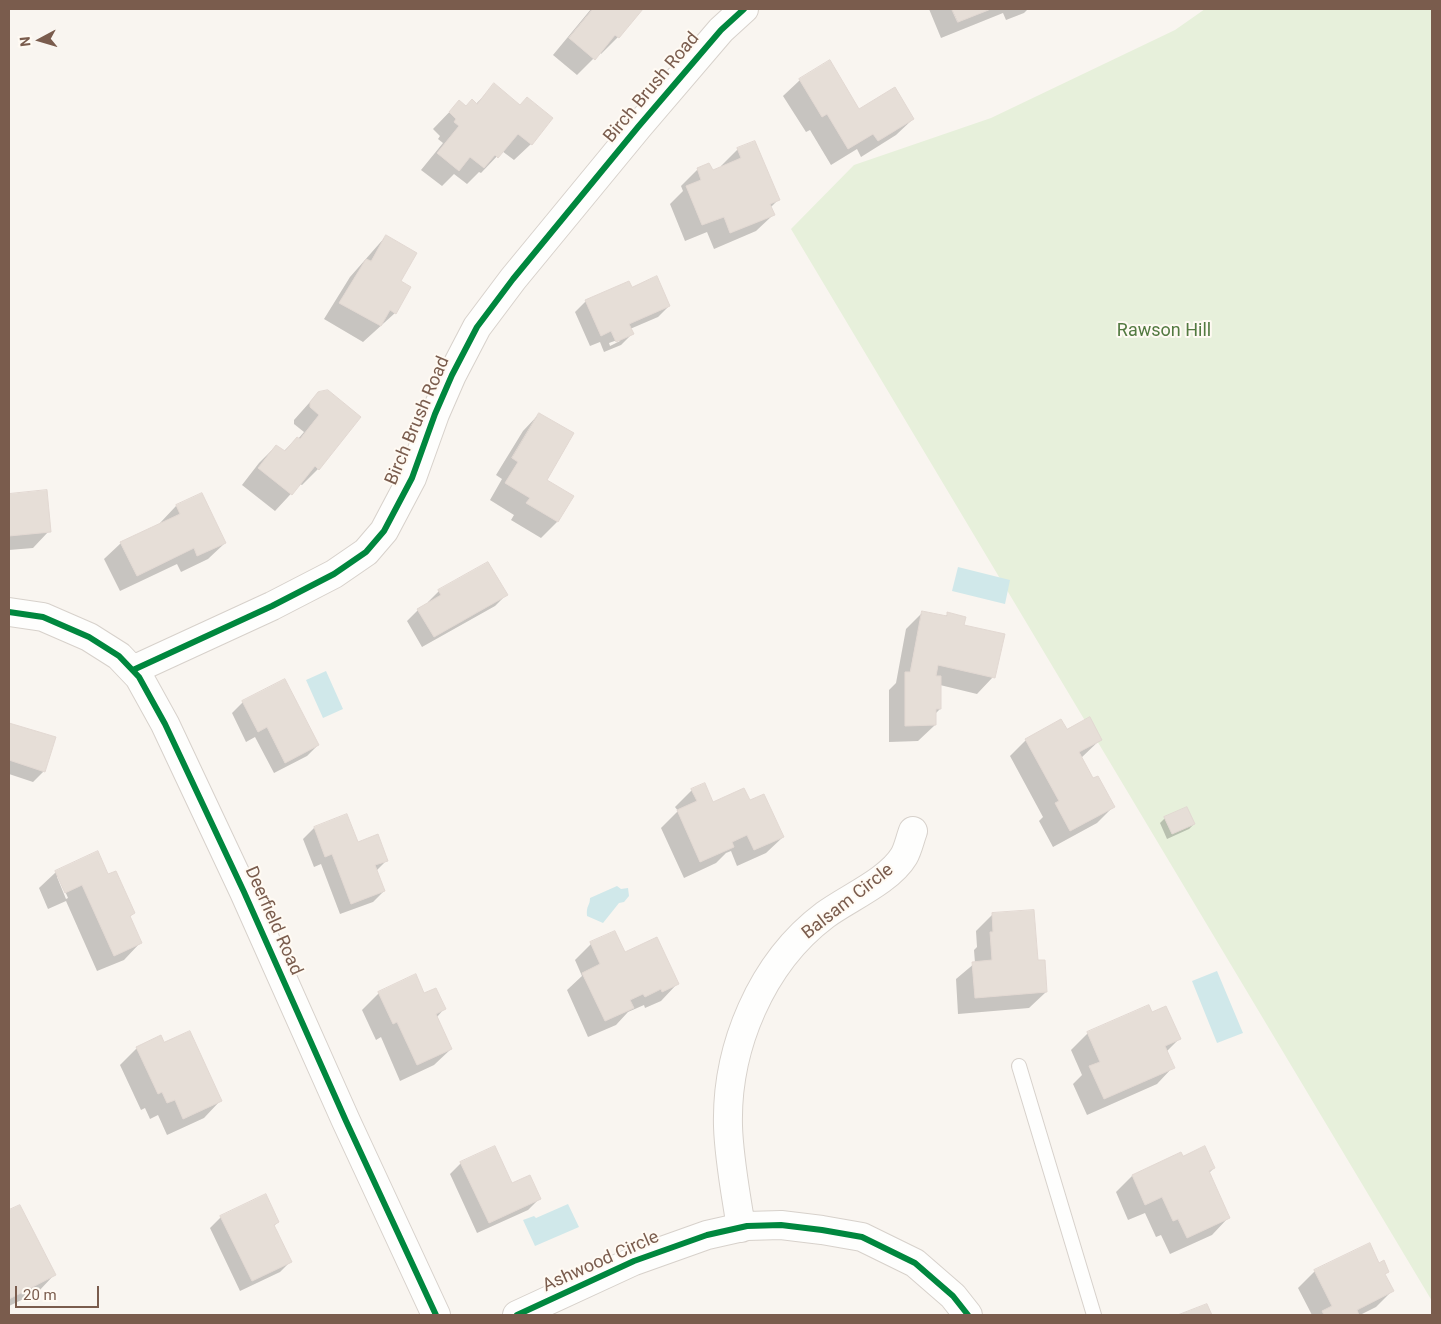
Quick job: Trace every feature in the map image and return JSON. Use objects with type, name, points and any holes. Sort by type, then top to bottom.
[{"type":"street","name":"Birch Brush Road","points":[[133,670],[272,606],[334,574],[366,552],[384,532],[412,478],[435,414],[452,375],[477,327],[513,279],[642,122],[721,30],[744,9]]},
{"type":"street","name":"Deerfield Road","points":[[9,612],[43,617],[89,637],[112,650],[139,677],[165,724],[244,892],[346,1121],[436,1315]]},
{"type":"street","name":"Balsam Circle","points":[[741,1228],[730,1152],[728,1109],[732,1074],[746,1023],[770,976],[786,955],[822,917],[872,885],[896,866],[903,857],[913,831]]},
{"type":"street","name":"Ashwood Circle","points":[[517,1315],[634,1261],[707,1235],[741,1228],[781,1226],[822,1230],[862,1237],[915,1263],[953,1296],[968,1315]]},
{"type":"lane","points":[[1019,1066],[1094,1315]]},
{"type":"green space","name":"Rawson Hill","points":[[1205,9],[1432,9],[1432,1301],[791,229],[854,165],[991,118],[1175,30]]},
{"type":"water","points":[[958,567],[1010,580],[1005,604],[952,591]]},
{"type":"water","points":[[326,671],[343,709],[323,718],[306,680]]},
{"type":"water","points":[[617,886],[621,889],[628,888],[629,896],[624,902],[619,903],[603,923],[587,916],[590,898]]},
{"type":"water","points":[[1217,971],[1243,1033],[1217,1043],[1192,981]]},
{"type":"water","points":[[568,1204],[579,1227],[535,1246],[523,1220],[534,1216],[536,1218]]},
{"type":"building","points":[[593,9],[643,9],[619,38],[615,35],[595,60],[569,38]]},
{"type":"building","points":[[952,9],[991,9],[958,22]]},
{"type":"building","points":[[830,60],[859,109],[895,87],[914,119],[878,141],[873,134],[848,149],[827,114],[822,117],[799,79]]},
{"type":"building","points":[[494,83],[520,105],[527,97],[553,118],[532,145],[518,134],[498,158],[495,155],[484,168],[470,157],[459,171],[437,153],[459,126],[454,122],[456,119],[449,112],[459,100],[466,106],[472,99],[477,104]]},
{"type":"building","points":[[755,141],[780,200],[770,204],[775,215],[730,233],[724,217],[702,225],[686,186],[701,180],[697,168],[709,163],[713,170],[741,158],[737,148]]},
{"type":"building","points":[[386,235],[417,253],[401,281],[411,287],[396,314],[390,310],[381,326],[339,303],[366,259],[371,261]]},
{"type":"building","points":[[657,276],[670,306],[629,324],[634,334],[616,342],[611,331],[601,336],[585,300],[629,281],[632,287]]},
{"type":"building","points":[[328,390],[361,417],[319,470],[315,466],[292,495],[258,468],[276,445],[285,451],[297,437],[300,439],[319,415],[310,407],[310,402],[318,392]]},
{"type":"building","points":[[539,413],[574,433],[547,480],[574,496],[558,522],[526,503],[530,498],[505,483],[518,462],[512,458]]},
{"type":"building","points":[[47,490],[51,532],[9,536],[9,494]]},
{"type":"building","points":[[202,493],[226,543],[197,556],[194,548],[137,576],[120,542],[180,514],[176,505]]},
{"type":"building","points":[[488,562],[508,595],[434,637],[417,609],[441,595],[438,590]]},
{"type":"building","points":[[922,611],[947,616],[947,612],[966,617],[964,625],[1005,634],[995,678],[938,665],[936,676],[941,676],[941,709],[936,709],[936,725],[905,726],[905,672],[910,672]]},
{"type":"building","points":[[285,679],[319,745],[285,763],[267,727],[258,732],[242,701]]},
{"type":"building","points":[[1090,717],[1102,740],[1079,752],[1093,778],[1098,776],[1115,807],[1070,831],[1055,803],[1059,801],[1025,739],[1061,719],[1067,729]]},
{"type":"building","points":[[9,723],[56,737],[45,772],[9,760]]},
{"type":"building","points":[[705,783],[713,802],[744,788],[750,800],[764,794],[784,837],[754,850],[747,835],[732,842],[734,847],[700,862],[677,810],[697,801],[691,789]]},
{"type":"building","points":[[1187,807],[1195,824],[1172,834],[1164,817]]},
{"type":"building","points":[[347,814],[358,842],[378,834],[388,861],[375,865],[385,891],[351,904],[332,854],[325,857],[314,827]]},
{"type":"building","points":[[98,851],[108,874],[116,871],[135,913],[130,916],[142,943],[114,956],[82,885],[65,893],[55,871]]},
{"type":"building","points":[[1034,910],[1038,960],[1045,960],[1047,992],[975,998],[972,962],[992,960],[990,932],[993,932],[992,913]]},
{"type":"building","points":[[615,931],[625,952],[657,937],[679,984],[662,992],[661,989],[645,997],[643,994],[630,1000],[634,1008],[605,1021],[582,973],[600,964],[590,942]]},
{"type":"building","points":[[416,974],[424,993],[436,988],[446,1009],[436,1014],[452,1049],[417,1065],[397,1022],[393,1024],[378,992]]},
{"type":"building","points":[[1149,1005],[1152,1012],[1166,1006],[1181,1039],[1165,1046],[1175,1068],[1104,1099],[1089,1066],[1100,1062],[1087,1032]]},
{"type":"building","points":[[190,1031],[222,1101],[183,1119],[175,1100],[167,1103],[162,1092],[158,1094],[136,1047],[161,1035],[164,1042]]},
{"type":"building","points":[[495,1146],[512,1183],[530,1175],[541,1199],[489,1223],[460,1162]]},
{"type":"building","points":[[1205,1146],[1215,1168],[1209,1171],[1230,1218],[1187,1238],[1178,1219],[1173,1221],[1162,1197],[1145,1205],[1132,1175],[1181,1152],[1183,1156]]},
{"type":"building","points":[[266,1194],[279,1222],[274,1225],[292,1262],[252,1281],[220,1216]]},
{"type":"building","points":[[20,1205],[56,1275],[9,1299],[9,1210]]},
{"type":"building","points":[[1370,1243],[1379,1263],[1384,1260],[1389,1272],[1385,1274],[1394,1291],[1357,1310],[1359,1315],[1324,1315],[1322,1311],[1332,1306],[1314,1270]]},
{"type":"building","points":[[1207,1304],[1212,1315],[1178,1315]]},
{"type":"cycle path","points":[[133,670],[272,606],[334,574],[366,552],[384,531],[412,478],[435,414],[452,375],[477,327],[513,279],[638,127],[721,30],[744,9]]},
{"type":"cycle path","points":[[9,612],[43,617],[89,637],[119,656],[139,677],[165,724],[244,892],[346,1121],[436,1315]]},
{"type":"cycle path","points":[[517,1315],[634,1261],[707,1235],[747,1226],[781,1225],[862,1237],[915,1263],[953,1296],[968,1315]]}]
